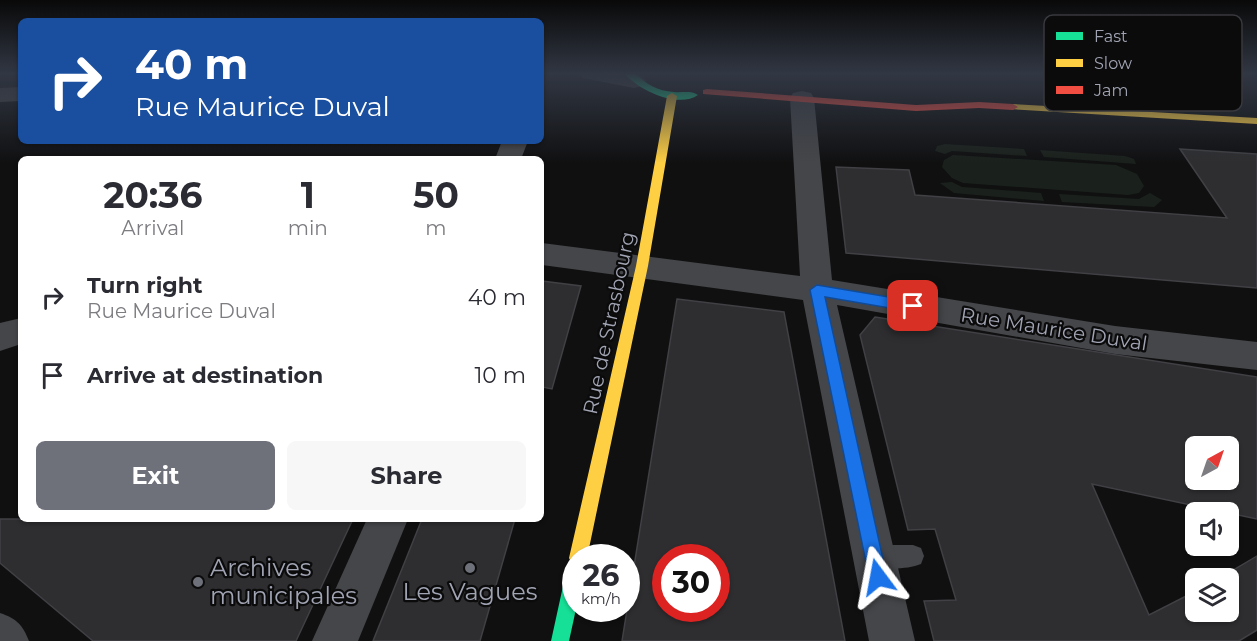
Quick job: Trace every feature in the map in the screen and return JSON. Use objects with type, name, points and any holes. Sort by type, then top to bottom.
[{"type":"main road","name":"Rue de Strasbourg","points":[[581,544],[642,266],[671,103]]},
{"type":"main road","points":[[858,103],[916,108],[979,105],[1044,109]]},
{"type":"main road","points":[[969,103],[979,105]]},
{"type":"main road","points":[[1083,111],[1257,121]]},
{"type":"main road","points":[[560,641],[564,622]]},
{"type":"street","points":[[802,103],[817,290],[893,556],[892,641]]},
{"type":"street","name":"Rue Maurice Duval","points":[[544,254],[817,290],[1115,340],[1257,356]]},
{"type":"street","points":[[0,337],[18,332]]},
{"type":"street","points":[[335,641],[387,522]]},
{"type":"street","points":[[0,635],[6,641]]},
{"type":"shaded area","points":[[945,144],[1024,149],[1027,156],[952,151],[945,154],[935,151],[937,146]]},
{"type":"shaded area","points":[[1040,150],[1125,156],[1134,159],[1136,164],[1044,157]]},
{"type":"shaded area","points":[[953,155],[1116,165],[1137,174],[1144,186],[1139,193],[1128,195],[963,183],[952,178],[942,167],[944,160]]},
{"type":"shaded area","points":[[952,182],[962,187],[1041,193],[1044,201],[954,193],[940,183]]},
{"type":"shaded area","points":[[1150,193],[1162,200],[1154,207],[1062,202],[1059,194],[1139,199]]},
{"type":"building","points":[[1180,149],[1257,154],[1257,288],[846,253],[836,167],[909,170],[915,195],[1227,218]]},
{"type":"building","points":[[544,281],[581,286],[552,389],[544,387]]},
{"type":"building","points":[[677,299],[784,312],[845,641],[622,641],[625,622],[640,622],[640,544],[638,544]]},
{"type":"building","points":[[875,317],[1257,377],[1257,519],[1239,515],[1239,502],[1185,504],[1092,484],[1149,615],[1185,597],[1185,622],[1239,622],[1239,568],[1237,568],[1257,556],[1257,630],[1239,641],[934,641],[924,601],[956,600],[935,529],[908,530],[860,335]]},
{"type":"building","name":"Archives municipales","points":[[0,519],[18,519],[18,522],[352,522],[296,641],[93,641],[0,563]]},
{"type":"building","points":[[421,522],[514,522],[480,641],[373,641]]},
{"type":"traffic: fast","points":[[560,641],[564,622]]},
{"type":"traffic: slow","points":[[581,544],[642,266],[671,103]]},
{"type":"traffic: slow","points":[[1013,107],[1044,109]]},
{"type":"traffic: slow","points":[[1083,111],[1257,121]]},
{"type":"traffic: jam","points":[[850,103],[916,108],[979,105],[1013,107]]},
{"type":"place","name":"Les Vagues","points":[[470,568]]},
{"type":"place","name":"Archives municipales","points":[[198,582]]},
{"type":"route","points":[[878,577],[817,290],[913,306]]}]
